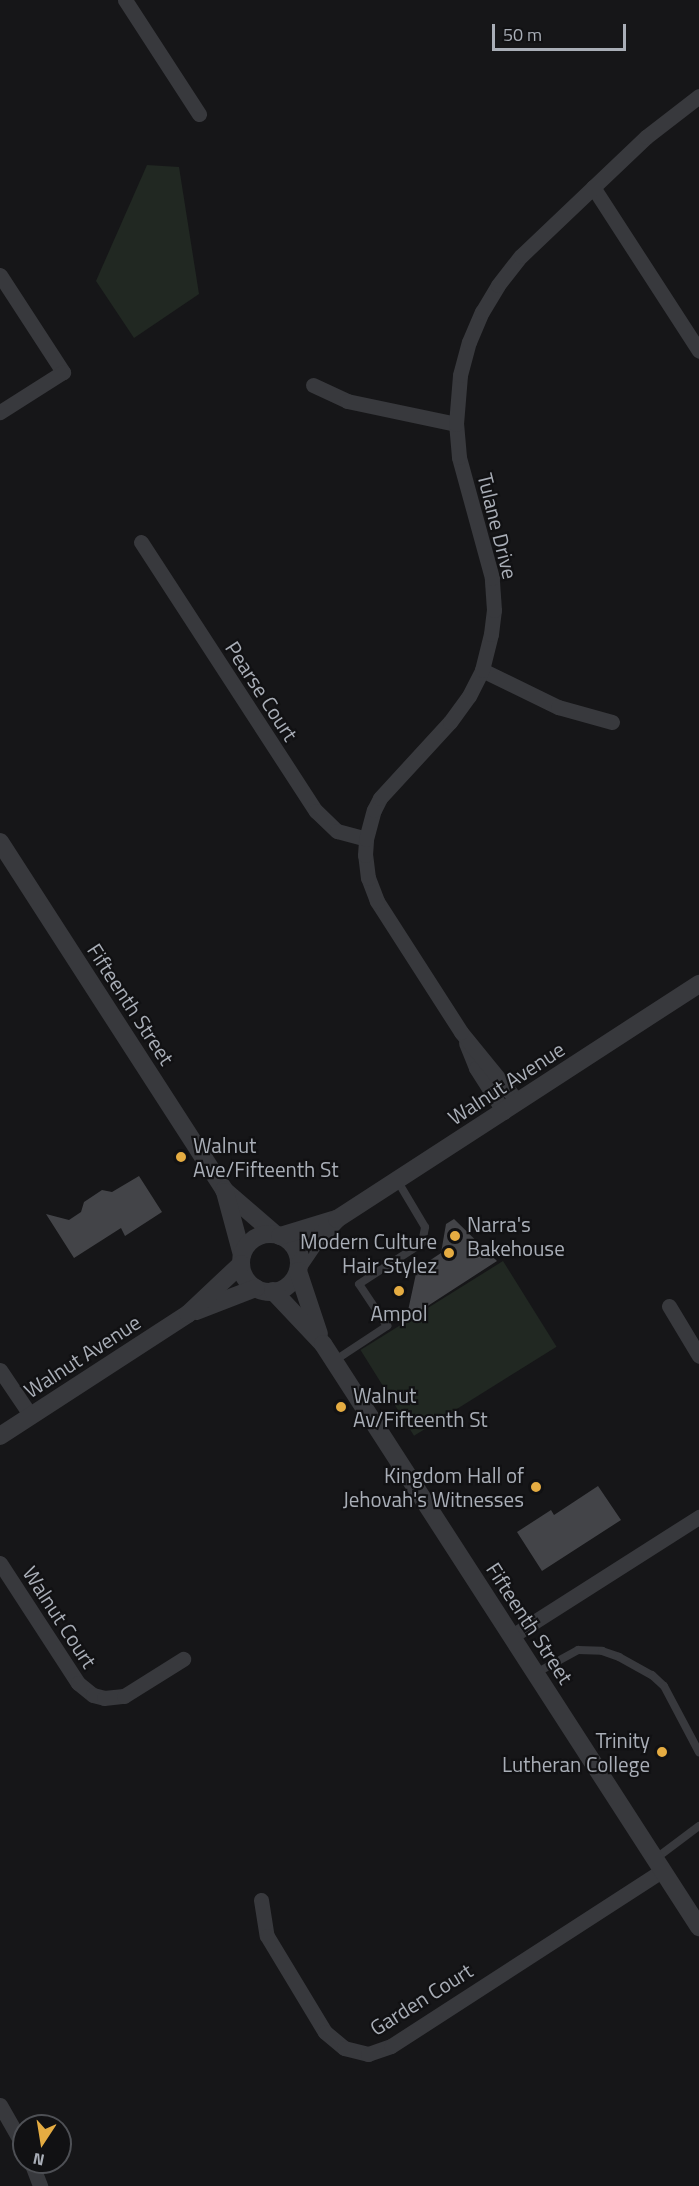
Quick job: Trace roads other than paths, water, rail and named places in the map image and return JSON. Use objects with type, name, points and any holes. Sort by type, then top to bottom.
[{"type":"street","points":[[124,0],[199,114]]},
{"type":"street","name":"Tulane Drive","points":[[511,1107],[476,1068],[461,1032],[377,901],[368,878],[365,855],[366,839],[374,810],[380,798],[450,722],[469,696],[482,670],[493,618],[492,578],[485,544],[459,457],[456,424],[460,375],[469,342],[482,312],[498,285],[521,256],[646,137],[699,96]]},
{"type":"street","points":[[593,187],[699,351]]},
{"type":"street","points":[[0,275],[63,372],[0,412]]},
{"type":"street","points":[[313,385],[347,401],[456,424]]},
{"type":"street","name":"Pearse Court","points":[[141,542],[316,811],[337,831],[366,839]]},
{"type":"street","points":[[482,670],[558,706],[612,722]]},
{"type":"street","name":"Fifteenth Street","points":[[0,842],[224,1190],[278,1235]]},
{"type":"street","name":"Walnut Avenue","points":[[298,1268],[314,1243],[337,1219],[699,984]]},
{"type":"street","name":"Fifteenth Street","points":[[224,1190],[241,1259]]},
{"type":"street","name":"Walnut Avenue","points":[[278,1235],[337,1219]]},
{"type":"street","points":[[278,1235],[294,1247],[298,1268],[288,1285],[265,1290],[245,1278],[241,1259],[251,1241],[258,1236],[278,1235]]},
{"type":"street","name":"Walnut Avenue","points":[[0,1436],[188,1314],[241,1259]]},
{"type":"street","name":"Fifteenth Street","points":[[298,1268],[323,1344]]},
{"type":"street","name":"Fifteenth Street","points":[[265,1290],[323,1344],[699,1927]]},
{"type":"street","name":"Walnut Avenue","points":[[188,1314],[265,1290]]},
{"type":"street","points":[[669,1306],[699,1356]]},
{"type":"street","points":[[0,1370],[31,1416]]},
{"type":"street","points":[[512,1636],[699,1517]]},
{"type":"street","name":"Walnut Court","points":[[0,1563],[78,1683],[93,1695],[104,1698],[124,1696],[183,1659]]},
{"type":"street","name":"Garden Court","points":[[261,1900],[267,1936],[325,2032],[344,2048],[368,2054],[391,2046],[659,1865]]},
{"type":"street","points":[[0,2105],[12,2126]]},
{"type":"lane","points":[[334,1361],[387,1326],[359,1284],[422,1243],[425,1227],[397,1180]]},
{"type":"lane","points":[[536,1673],[578,1650],[603,1651],[619,1657],[652,1676],[664,1686],[699,1752]]},
{"type":"lane","points":[[659,1865],[699,1826]]},
{"type":"place","name":"Walnut Ave/Fifteenth St","points":[[181,1157]]},
{"type":"place","name":"Narra's Bakehouse","points":[[455,1236]]},
{"type":"place","name":"Modern Culture Hair Stylez","points":[[449,1253]]},
{"type":"place","name":"Ampol","points":[[399,1291]]},
{"type":"place","name":"Walnut Av/Fifteenth St","points":[[341,1407]]},
{"type":"place","name":"Kingdom Hall of Jehovah's Witnesses","points":[[536,1487]]},
{"type":"place","name":"Trinity Lutheran College","points":[[662,1752]]}]
